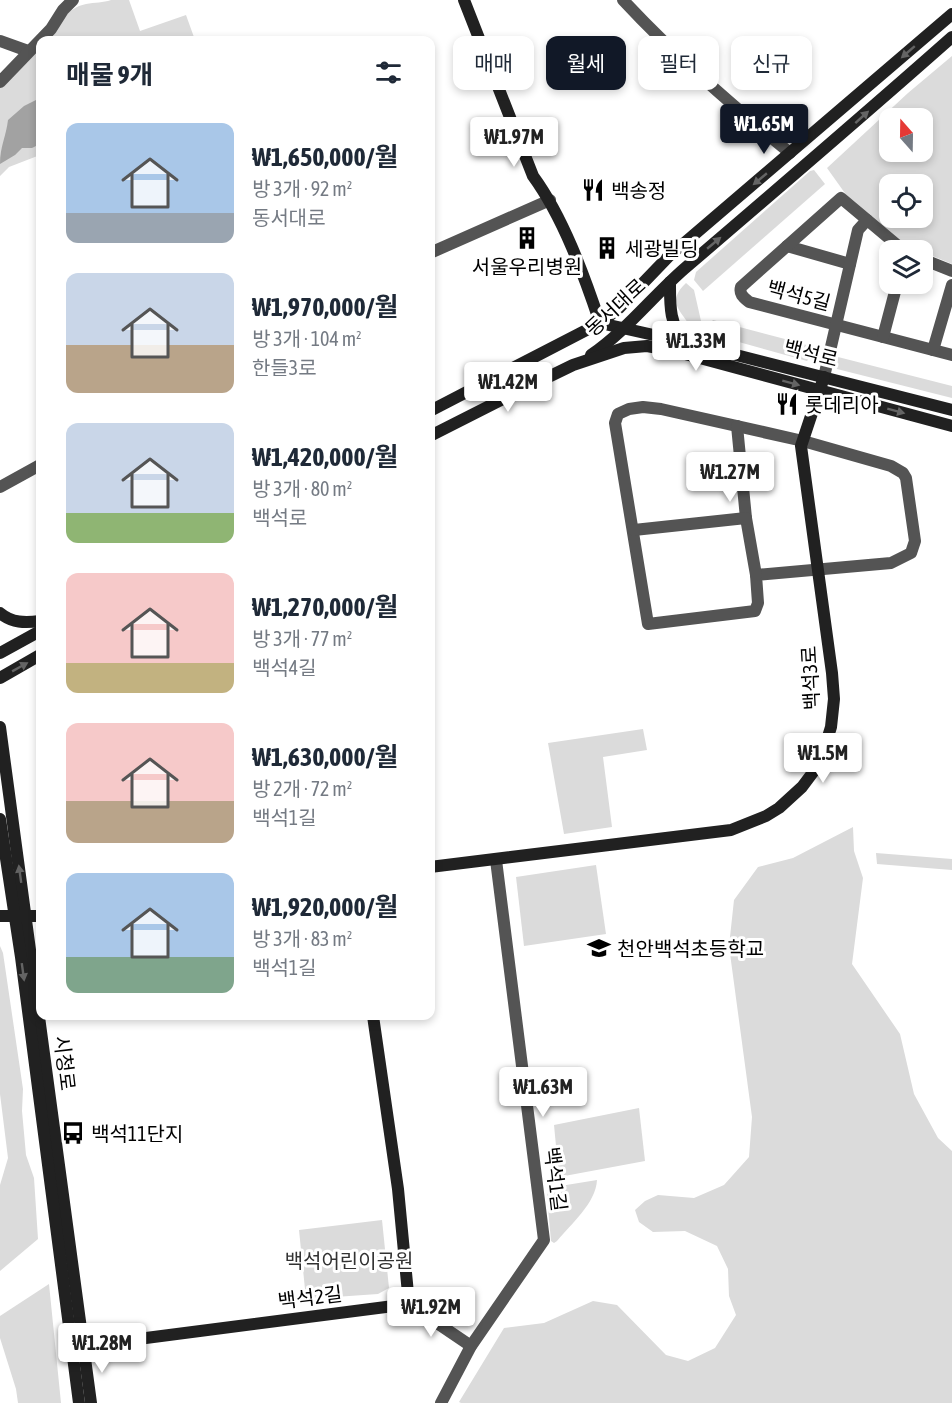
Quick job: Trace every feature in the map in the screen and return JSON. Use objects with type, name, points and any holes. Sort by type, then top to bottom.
[{"type":"street","points":[[43,36],[73,0]]},
{"type":"street","points":[[435,408],[600,323],[550,200],[533,176],[464,0]]},
{"type":"street","points":[[623,0],[652,32],[790,153]]},
{"type":"street","name":"동서대로","points":[[600,323],[619,308],[668,257],[952,14]]},
{"type":"street","name":"동서대로","points":[[573,365],[592,354],[620,332],[670,282],[833,143],[952,37]]},
{"type":"street","points":[[0,41],[28,51]]},
{"type":"street","points":[[0,82],[36,43]]},
{"type":"street","name":"백석5길","points":[[867,220],[841,198],[741,287],[742,296],[749,302],[952,355]]},
{"type":"street","points":[[435,251],[550,200]]},
{"type":"street","points":[[867,220],[891,240]]},
{"type":"street","name":"백석3로","points":[[435,866],[731,830],[766,816],[792,798],[814,771],[823,753],[831,727],[834,699],[801,446],[824,376],[858,230],[867,220]]},
{"type":"street","points":[[787,246],[850,264]]},
{"type":"street","points":[[933,263],[952,271]]},
{"type":"street","points":[[670,282],[672,322],[685,342]]},
{"type":"street","points":[[933,350],[952,285]]},
{"type":"street","points":[[884,337],[895,294]]},
{"type":"street","name":"백석로","points":[[600,323],[620,332],[685,342],[952,410]]},
{"type":"street","points":[[620,332],[647,346]]},
{"type":"street","name":"백석로","points":[[435,433],[573,365],[624,348],[647,346],[674,351],[952,426]]},
{"type":"street","points":[[737,426],[746,518],[756,576],[758,603],[755,611],[648,624],[615,423],[618,414],[629,409],[652,408],[737,426],[803,441],[891,466],[903,473],[906,478],[915,542],[911,553],[891,563],[756,576]]},
{"type":"street","points":[[0,487],[36,467]]},
{"type":"street","points":[[634,530],[746,518]]},
{"type":"street","points":[[0,614],[7,619],[25,623],[36,622]]},
{"type":"street","points":[[0,653],[36,633]]},
{"type":"street","points":[[0,678],[36,658]]},
{"type":"street","name":"시청로","points":[[0,727],[20,915],[78,1350],[91,1403]]},
{"type":"street","name":"시청로","points":[[0,819],[20,915]]},
{"type":"street","name":"백석1길","points":[[441,1403],[471,1346],[544,1240],[496,860]]},
{"type":"street","points":[[0,916],[36,916]]},
{"type":"street","points":[[374,1020],[398,1189],[409,1304],[471,1346]]},
{"type":"street","name":"백석2길","points":[[78,1350],[115,1342],[409,1304]]},
{"type":"street","name":"시청로","points":[[78,1350],[79,1403]]},
{"type":"green space","points":[[129,0],[140,31],[186,15],[194,36],[50,36],[73,9],[86,4]]},
{"type":"green space","points":[[36,52],[36,157],[9,167],[0,176],[0,88]]},
{"type":"green space","points":[[952,56],[952,264],[933,256],[933,240],[897,240],[884,228],[933,228],[933,174],[879,174],[879,224],[847,196],[827,168],[879,120],[879,162],[933,162],[933,108],[892,108]]},
{"type":"green space","points":[[814,170],[825,184],[703,291],[694,280],[696,272],[810,171]]},
{"type":"green space","points":[[686,283],[694,290],[701,321],[691,327],[679,310],[676,300],[680,289]]},
{"type":"green space","points":[[713,320],[804,344],[812,348],[814,352],[807,361],[703,332]]},
{"type":"green space","points":[[838,357],[952,386],[952,398],[837,369],[834,366]]},
{"type":"green space","points":[[643,729],[647,750],[603,757],[612,827],[564,834],[548,743]]},
{"type":"green space","points":[[853,827],[854,851],[863,878],[852,964],[900,1034],[914,1094],[938,1138],[952,1151],[952,1403],[459,1402],[504,1328],[544,1323],[593,1301],[617,1305],[666,1355],[688,1361],[715,1348],[736,1315],[729,1296],[728,1269],[717,1246],[685,1231],[653,1232],[639,1222],[635,1210],[645,1201],[658,1195],[694,1198],[724,1185],[749,1157],[752,1117],[729,946],[734,900],[758,867],[793,858]]},
{"type":"green space","points":[[876,853],[952,859],[952,870],[877,864]]},
{"type":"green space","points":[[596,865],[606,934],[524,946],[516,877]]},
{"type":"green space","points":[[0,946],[3,953],[23,1089],[22,1111],[26,1155],[34,1178],[38,1239],[0,1271],[0,1185],[8,1158],[0,1094]]},
{"type":"green space","points":[[639,1108],[645,1161],[559,1177],[554,1125]]},
{"type":"green space","points":[[597,1180],[596,1189],[582,1213],[557,1241],[554,1243],[551,1241],[548,1188]]},
{"type":"green space","name":"백석어린이공원","points":[[382,1220],[389,1288],[378,1294],[306,1299],[299,1230]]},
{"type":"green space","points":[[49,1284],[61,1403],[18,1403],[16,1389],[0,1338],[0,1316]]},
{"type":"shaded area","points":[[36,100],[36,146],[22,148],[0,164],[8,120],[24,106]]},
{"type":"place","name":"백송정","points":[[593,190]]},
{"type":"place","name":"서울우리병원","points":[[527,238]]},
{"type":"place","name":"세광빌딩","points":[[607,248]]},
{"type":"place","name":"롯데리아","points":[[787,404]]},
{"type":"place","name":"천안백석초등학교","points":[[599,948]]},
{"type":"place","name":"백석11단지","points":[[73,1133]]}]
